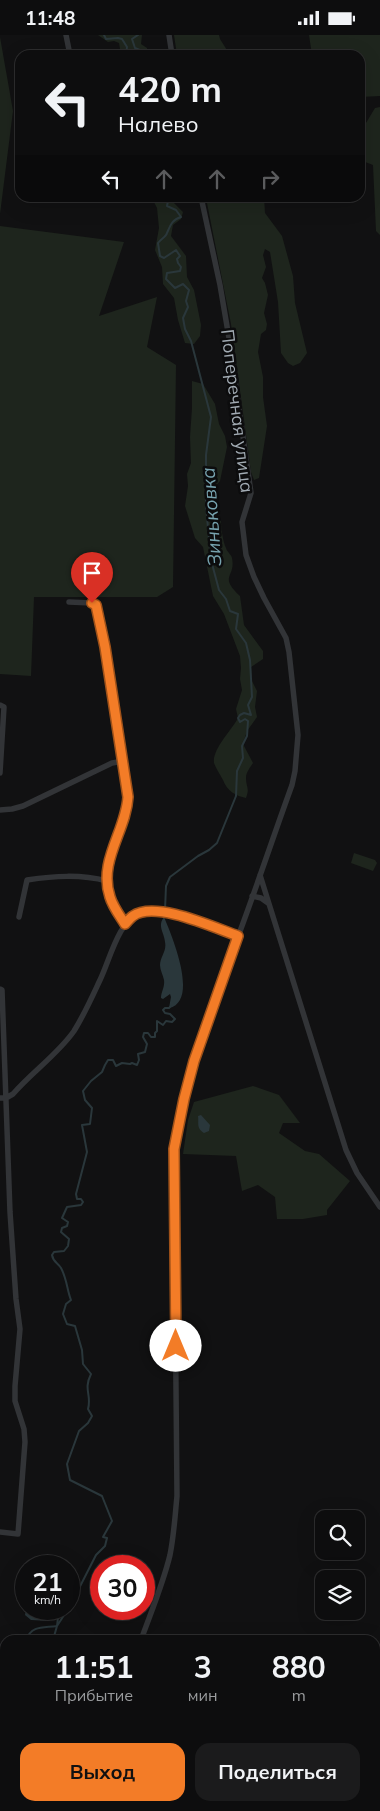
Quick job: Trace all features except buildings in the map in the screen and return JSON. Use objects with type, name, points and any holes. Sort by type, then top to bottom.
[{"type":"street","points":[[169,35],[171,50]]},
{"type":"street","points":[[68,36],[69,50]]},
{"type":"street","name":"Поперечная улица","points":[[143,1635],[169,1557],[174,1534],[177,1497],[174,1149],[192,1067],[292,785],[298,747],[297,716],[286,638],[254,577],[246,555],[242,522],[250,493],[229,338],[202,202]]},
{"type":"street","points":[[69,602],[92,603],[96,605],[105,647],[124,761],[128,797],[128,809],[111,852],[107,881],[110,899],[125,924]]},
{"type":"street","points":[[0,705],[4,707],[0,773]]},
{"type":"street","points":[[0,810],[23,806],[112,763],[124,761]]},
{"type":"street","points":[[19,917],[27,880],[50,876],[74,875],[107,881]]},
{"type":"street","points":[[260,875],[346,1150],[356,1173],[380,1207]]},
{"type":"street","points":[[252,897],[261,897],[268,903]]},
{"type":"street","points":[[3,1098],[13,1094],[74,1031],[125,924],[132,916],[140,912],[167,913],[186,917],[238,936]]},
{"type":"street","points":[[0,989],[2,989],[3,1098],[16,1299],[20,1329],[15,1401],[24,1429],[25,1442],[18,1534],[0,1532]]},
{"type":"shaded area","points":[[98,35],[142,35],[141,44],[147,50],[120,50],[119,43],[114,41],[108,42]]},
{"type":"shaded area","points":[[174,35],[219,35],[227,50],[176,50]]},
{"type":"shaded area","points":[[309,35],[380,35],[380,96],[365,97],[365,50],[311,50]]},
{"type":"shaded area","points":[[0,37],[13,111],[0,214]]},
{"type":"shaded area","points":[[380,107],[380,235],[376,231],[373,165],[365,162],[365,125],[375,108]]},
{"type":"shaded area","points":[[154,202],[173,202],[183,212],[181,219],[173,225],[171,236],[186,256],[187,277],[194,290],[201,325],[200,336],[194,344],[185,343],[174,298],[163,284],[162,267],[155,250],[159,228],[157,208]]},
{"type":"shaded area","points":[[207,202],[264,202],[265,213],[282,236],[293,276],[295,303],[307,353],[300,363],[293,366],[288,363],[281,353],[278,302],[270,252],[265,249],[263,255],[266,267],[262,278],[268,295],[264,313],[267,324],[266,330],[261,334],[258,352],[263,377],[263,397],[267,426],[259,478],[254,480],[251,472],[231,324]]},
{"type":"shaded area","points":[[0,226],[124,242],[99,316],[157,297],[147,347],[176,365],[173,587],[157,597],[34,597],[31,676],[0,674]]},
{"type":"shaded area","points":[[192,381],[203,384],[215,404],[219,424],[225,436],[227,447],[220,481],[211,491],[212,507],[215,515],[221,521],[224,542],[232,558],[233,565],[229,580],[240,596],[244,625],[263,651],[263,659],[251,667],[252,681],[257,691],[255,707],[257,717],[247,731],[243,744],[253,763],[246,776],[248,790],[246,798],[229,790],[214,763],[219,746],[238,718],[236,709],[242,690],[241,668],[240,656],[224,614],[213,596],[203,547],[195,538],[185,506],[188,486],[187,474],[191,463]]},
{"type":"shaded area","points":[[354,853],[375,860],[377,863],[373,871],[351,863]]},
{"type":"shaded area","points":[[164,917],[177,951],[183,981],[182,993],[178,1003],[169,1008],[170,994],[163,999],[161,998],[164,980],[160,965],[165,945],[161,923]]},
{"type":"shaded area","points":[[253,1086],[279,1095],[300,1123],[283,1123],[279,1133],[305,1151],[319,1154],[350,1181],[327,1210],[327,1215],[303,1219],[277,1219],[275,1197],[258,1185],[242,1191],[236,1156],[183,1154],[188,1120],[194,1102]]},
{"type":"shaded area","points":[[201,1115],[210,1125],[209,1131],[204,1133],[198,1126],[198,1116]]},
{"type":"waterway","points":[[104,35],[106,39],[122,39],[127,47],[127,50]]},
{"type":"waterway","name":"Зиньковка","points":[[138,35],[132,39],[135,48],[140,50]]},
{"type":"waterway","name":"Зиньковка","points":[[165,910],[166,886],[170,877],[217,843],[236,796],[237,771],[243,758],[242,746],[247,736],[248,721],[245,719],[240,722],[238,718],[244,713],[251,715],[248,705],[252,697],[250,660],[246,643],[236,629],[238,614],[230,611],[226,599],[219,590],[211,560],[206,506],[206,455],[211,417],[183,318],[188,307],[186,301],[189,290],[183,284],[175,288],[166,279],[167,273],[180,271],[181,267],[177,259],[180,256],[176,250],[164,258],[160,256],[158,243],[166,236],[172,223],[181,217],[176,210],[167,206],[168,202]]},
{"type":"waterway","name":"Зиньковка","points":[[80,1586],[96,1555],[105,1546],[107,1538],[103,1537],[112,1521],[102,1496],[70,1480],[67,1464],[79,1431],[88,1423],[92,1416],[88,1409],[88,1384],[91,1374],[83,1364],[82,1350],[75,1326],[67,1324],[63,1314],[66,1304],[71,1300],[63,1272],[52,1255],[54,1252],[64,1251],[68,1246],[69,1239],[61,1232],[68,1222],[62,1218],[67,1207],[81,1205],[83,1202],[81,1199],[77,1199],[76,1194],[87,1152],[82,1125],[90,1124],[92,1108],[85,1100],[83,1091],[102,1072],[108,1060],[113,1060],[116,1066],[122,1063],[137,1065],[139,1060],[138,1054],[145,1052],[147,1044],[143,1037],[144,1033],[155,1037],[157,1021],[163,1025],[166,1021],[172,1022],[175,1019],[163,1010],[171,1006]]},
{"type":"waterway","points":[[28,1635],[43,1627],[57,1626],[58,1620]]},
{"type":"waterway","name":"Зиньковка","points":[[54,1635],[61,1620]]},
{"type":"route","points":[[92,603],[96,605],[105,647],[124,761],[128,797],[128,809],[116,837],[108,865],[107,887],[110,899],[125,924],[132,916],[140,912],[149,911],[186,917],[238,936],[194,1061],[174,1149],[176,1346]]}]
